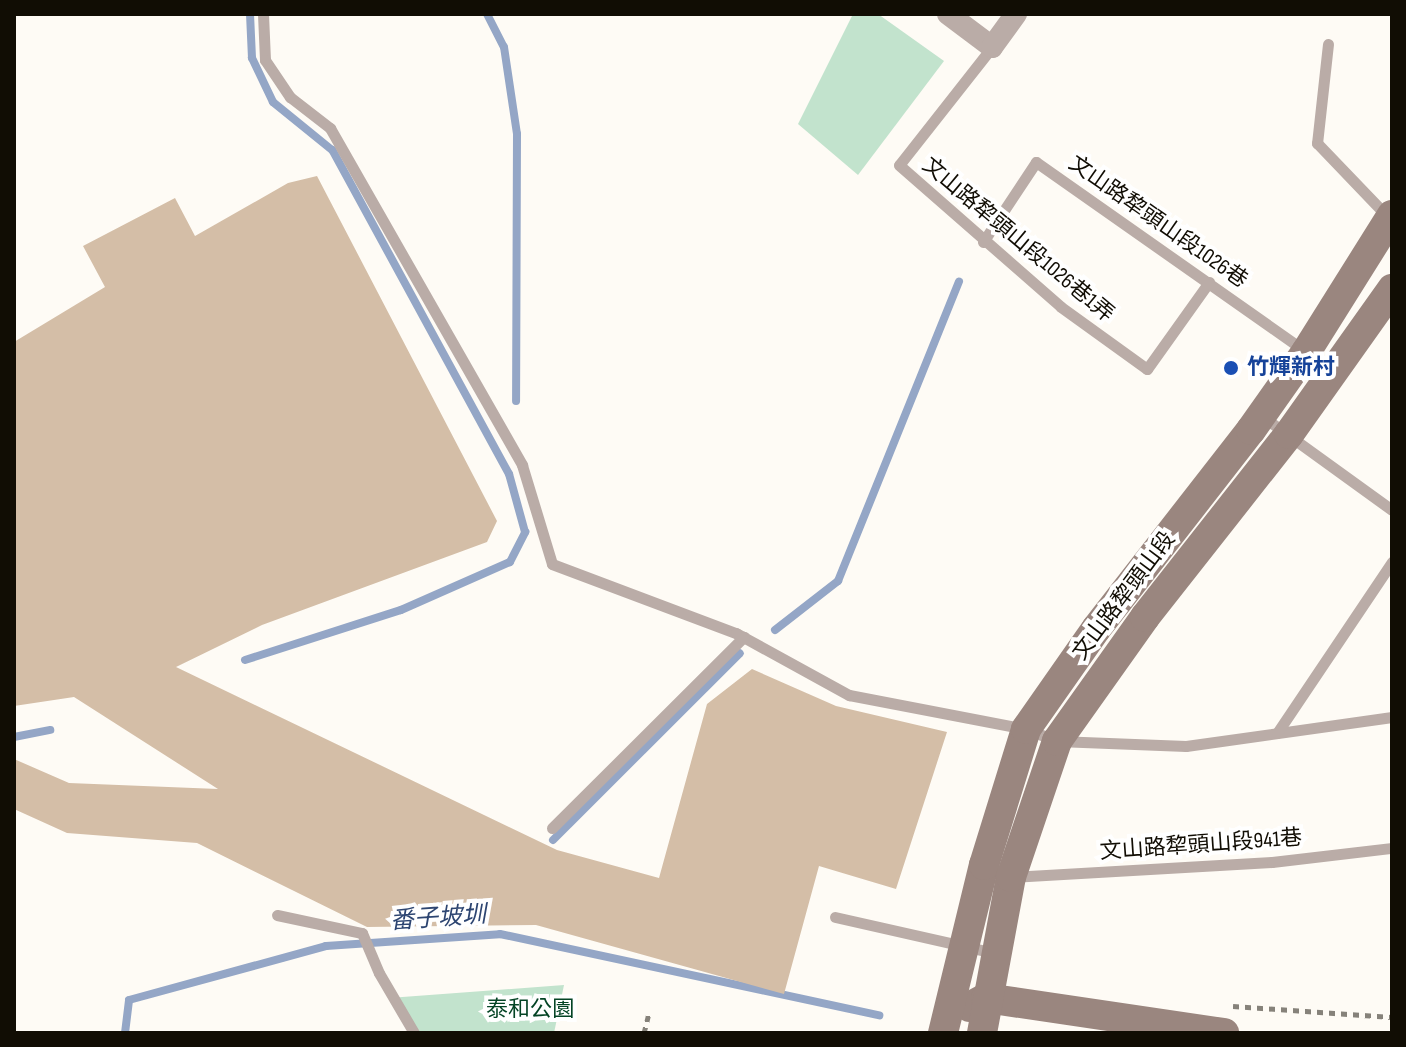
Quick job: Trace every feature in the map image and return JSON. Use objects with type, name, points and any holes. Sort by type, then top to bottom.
[{"type":"main road","name":"文山路犂頭山段","points":[[982,1033],[986,998],[1011,877],[1057,741],[1145,617],[1289,434],[1391,218]]},
{"type":"main road","name":"文山路犂頭山段","points":[[951,1029],[964,946],[984,865],[1026,729],[1096,629],[1261,416],[1320,363],[1392,289]]},
{"type":"main road","points":[[951,1029],[986,998],[1224,1033]]},
{"type":"street","points":[[948,14],[992,47],[1016,14]]},
{"type":"lane","points":[[263,14],[265,60],[290,97],[330,128],[346,155],[522,465],[552,564],[744,637],[849,695],[1026,729],[1057,741],[1186,746],[1392,717]]},
{"type":"lane","points":[[1328,44],[1317,143],[1391,218]]},
{"type":"lane","name":"文山路犂頭山段1026巷1弄","points":[[992,47],[899,165],[983,242],[1061,307],[1147,369],[1209,282]]},
{"type":"lane","name":"文山路犂頭山段1026巷","points":[[983,242],[1036,162],[1320,363]]},
{"type":"lane","points":[[1261,416],[1392,510]]},
{"type":"lane","points":[[1277,733],[1392,562]]},
{"type":"lane","points":[[552,828],[744,637]]},
{"type":"lane","name":"文山路犂頭山段941巷","points":[[1011,877],[1272,862],[1392,848]]},
{"type":"lane","points":[[277,915],[362,933],[379,973],[414,1033]]},
{"type":"lane","points":[[835,917],[995,954]]},
{"type":"path","points":[[644,1033],[649,1013]]},
{"type":"green space","points":[[853,14],[878,14],[944,61],[858,175],[798,124]]},
{"type":"green space","name":"泰和公園","points":[[564,985],[554,1033],[411,1033],[389,998]]},
{"type":"building","points":[[317,176],[497,521],[487,542],[262,625],[176,667],[557,850],[659,878],[707,704],[752,669],[836,706],[947,732],[896,889],[819,866],[784,994],[536,925],[367,927],[197,843],[67,833],[14,809],[14,759],[69,783],[218,789],[74,697],[14,706],[14,342],[105,287],[83,246],[175,198],[195,236],[288,183]]},
{"type":"waterway","points":[[245,660],[401,610],[510,562],[525,532],[509,474],[332,150],[273,102],[252,58],[250,14]]},
{"type":"waterway","points":[[487,14],[504,47],[517,134],[516,401]]},
{"type":"waterway","points":[[775,630],[838,581],[959,281]]},
{"type":"waterway","points":[[553,840],[740,653]]},
{"type":"waterway","points":[[14,737],[50,730]]},
{"type":"waterway","name":"番子坡圳","points":[[125,1033],[129,1000],[326,946],[500,934],[879,1015]]},
{"type":"place","name":"竹輝新村","points":[[1231,368]]}]
